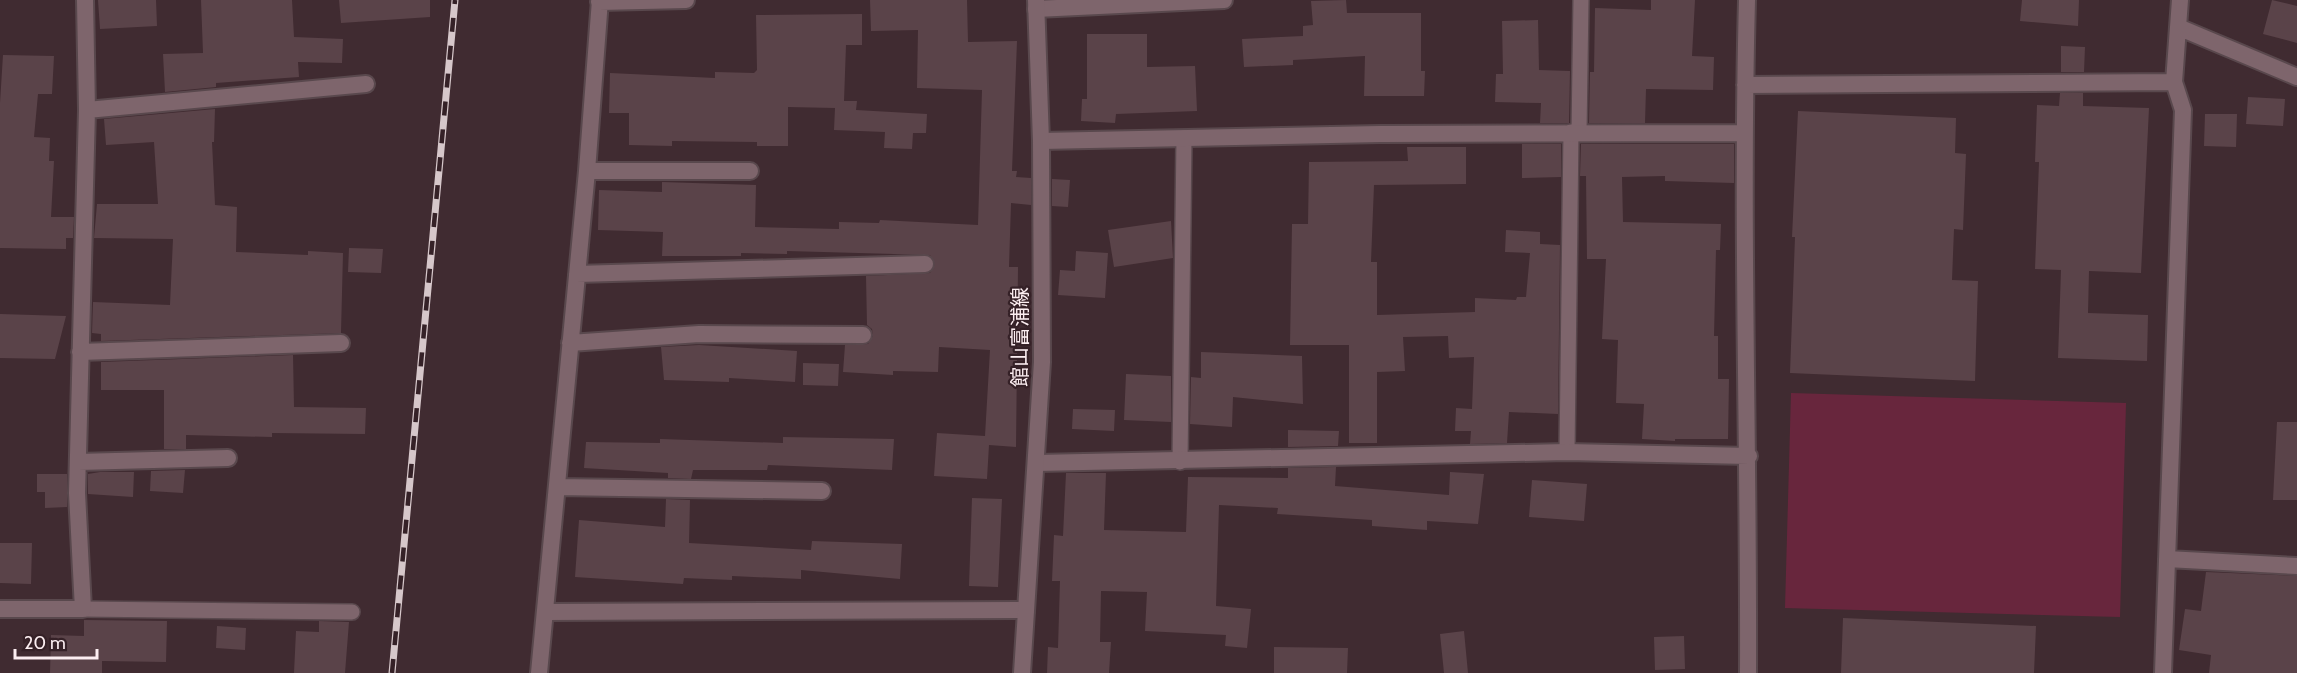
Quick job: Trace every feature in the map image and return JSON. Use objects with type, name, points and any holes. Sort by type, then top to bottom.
[{"type":"street","points":[[0,609],[83,609],[78,462],[87,110],[85,0]]},
{"type":"street","points":[[539,673],[587,171],[599,1],[686,0]]},
{"type":"street","points":[[1036,5],[1224,0]]},
{"type":"street","points":[[1747,0],[1744,133],[1749,456],[1748,673]]},
{"type":"street","points":[[2163,673],[2183,110],[2174,82],[2180,0]]},
{"type":"street","name":"館山富浦線","points":[[1022,673],[1042,362],[1041,141],[1036,5]]},
{"type":"street","points":[[2178,27],[2297,76]]},
{"type":"street","points":[[1745,85],[2174,82]]},
{"type":"street","points":[[87,110],[366,84]]},
{"type":"street","points":[[1041,141],[1575,132],[1744,133]]},
{"type":"street","points":[[587,171],[750,171]]},
{"type":"street","points":[[577,274],[925,264]]},
{"type":"street","points":[[570,343],[699,334],[863,335]]},
{"type":"street","points":[[80,352],[341,344]]},
{"type":"street","points":[[1037,463],[1180,462],[1567,452],[1749,456]]},
{"type":"street","points":[[78,462],[228,458]]},
{"type":"street","points":[[557,487],[822,491]]},
{"type":"street","points":[[2167,559],[2297,566]]},
{"type":"street","points":[[545,612],[1026,610]]},
{"type":"lane","points":[[1567,452],[1575,132],[1581,0]]},
{"type":"lane","points":[[1180,462],[1184,138]]},
{"type":"lane","points":[[83,609],[352,612]]},
{"type":"shaded area","points":[[1791,393],[2126,403],[2120,617],[1785,608]]},
{"type":"building","points":[[98,0],[156,0],[157,26],[100,29]]},
{"type":"building","points":[[201,0],[292,0],[294,37],[343,39],[342,63],[298,62],[299,77],[216,83],[216,87],[165,92],[163,54],[203,53]]},
{"type":"building","points":[[339,0],[430,0],[430,17],[341,23]]},
{"type":"building","points":[[870,0],[967,0],[968,42],[1017,41],[1012,171],[1017,171],[1016,177],[1031,178],[1031,205],[1011,203],[1009,267],[1018,267],[1016,447],[989,445],[987,479],[934,476],[937,433],[985,436],[990,350],[939,347],[938,372],[893,371],[893,375],[843,372],[845,345],[868,344],[873,336],[872,329],[867,325],[866,276],[930,273],[935,264],[930,255],[787,251],[787,254],[741,253],[741,256],[662,256],[663,232],[598,230],[599,190],[662,192],[662,182],[756,185],[755,227],[839,229],[839,222],[879,223],[880,220],[978,225],[982,90],[917,88],[918,30],[871,31]]},
{"type":"building","points":[[1346,0],[1347,13],[1421,13],[1421,71],[1425,71],[1424,96],[1364,96],[1365,56],[1293,60],[1293,65],[1244,67],[1242,39],[1303,36],[1303,26],[1313,25],[1311,1]]},
{"type":"building","points":[[1651,0],[1695,0],[1692,56],[1714,57],[1713,90],[1646,89],[1645,123],[1589,123],[1590,72],[1594,72],[1595,8],[1651,10]]},
{"type":"building","points":[[2022,0],[2079,0],[2078,26],[2020,21]]},
{"type":"building","points":[[2272,0],[2297,6],[2297,43],[2263,34]]},
{"type":"building","points":[[862,14],[862,45],[846,45],[844,101],[857,101],[856,110],[927,114],[926,133],[913,133],[912,149],[884,148],[885,132],[834,130],[835,108],[788,107],[788,146],[757,146],[757,142],[672,141],[672,146],[629,145],[629,113],[609,113],[610,73],[715,78],[715,72],[754,73],[757,70],[756,15]]},
{"type":"building","points":[[1538,20],[1539,70],[1570,71],[1569,123],[1540,123],[1541,103],[1495,102],[1496,74],[1503,74],[1502,21]]},
{"type":"building","points":[[1087,34],[1147,34],[1147,67],[1195,66],[1197,111],[1116,114],[1115,123],[1081,121],[1082,99],[1087,99]]},
{"type":"building","points":[[2061,46],[2085,47],[2084,72],[2061,72]]},
{"type":"building","points":[[3,55],[54,56],[52,94],[38,94],[34,137],[50,138],[49,161],[54,161],[51,217],[74,217],[73,238],[66,238],[66,249],[0,248],[0,103]]},
{"type":"building","points":[[2060,93],[2083,93],[2083,106],[2149,108],[2141,273],[2089,271],[2088,313],[2148,315],[2147,361],[2058,358],[2061,270],[2035,269],[2039,162],[2035,162],[2037,105],[2059,106]]},
{"type":"building","points":[[2248,97],[2285,99],[2283,126],[2246,124]]},
{"type":"building","points":[[215,109],[214,142],[212,142],[215,205],[237,207],[236,252],[308,255],[308,251],[343,253],[341,333],[101,341],[101,334],[92,333],[93,302],[170,305],[173,239],[94,238],[97,204],[158,204],[154,142],[106,145],[104,119]]},
{"type":"building","points":[[1798,111],[1956,118],[1955,153],[1966,154],[1963,230],[1954,229],[1952,280],[1978,281],[1975,381],[1790,373],[1795,237],[1792,237]]},
{"type":"building","points":[[2205,114],[2237,114],[2236,147],[2204,146]]},
{"type":"building","points":[[1522,144],[1561,144],[1561,177],[1522,178]]},
{"type":"building","points":[[1581,144],[1734,144],[1734,183],[1665,181],[1665,176],[1622,177],[1623,222],[1721,224],[1720,250],[1716,250],[1714,336],[1718,336],[1718,379],[1729,379],[1728,439],[1675,439],[1675,441],[1642,439],[1644,404],[1616,403],[1618,340],[1602,339],[1606,259],[1587,259],[1586,176],[1580,176]]},
{"type":"building","points":[[1407,147],[1466,147],[1466,184],[1374,185],[1371,262],[1377,262],[1377,315],[1475,312],[1475,298],[1516,300],[1517,297],[1526,297],[1530,253],[1505,252],[1506,230],[1540,232],[1540,244],[1560,245],[1558,414],[1509,412],[1507,443],[1470,444],[1471,431],[1455,431],[1456,408],[1472,409],[1474,357],[1449,358],[1448,336],[1403,337],[1405,371],[1377,372],[1377,443],[1349,443],[1349,345],[1290,345],[1292,224],[1308,224],[1309,162],[1408,161]]},
{"type":"building","points":[[1052,179],[1070,180],[1068,207],[1052,206]]},
{"type":"building","points":[[1171,221],[1173,258],[1114,267],[1108,230]]},
{"type":"building","points":[[349,248],[383,249],[381,273],[348,272]]},
{"type":"building","points":[[1076,251],[1108,253],[1105,298],[1058,295],[1060,270],[1075,271]]},
{"type":"building","points":[[0,314],[66,316],[55,359],[0,358]]},
{"type":"building","points":[[699,345],[797,351],[795,382],[729,378],[729,382],[664,380],[661,347]]},
{"type":"building","points":[[1201,352],[1302,356],[1303,404],[1233,397],[1232,427],[1190,424],[1191,377],[1201,378]]},
{"type":"building","points":[[293,355],[294,407],[366,408],[365,434],[272,433],[272,437],[186,435],[186,449],[164,449],[164,390],[101,390],[101,362]]},
{"type":"building","points":[[803,363],[839,364],[838,386],[803,385]]},
{"type":"building","points":[[1126,374],[1171,376],[1171,422],[1124,420]]},
{"type":"building","points":[[1073,409],[1115,410],[1114,431],[1072,429]]},
{"type":"building","points":[[2277,422],[2297,422],[2297,500],[2273,500]]},
{"type":"building","points":[[1288,430],[1339,431],[1338,446],[1288,447]]},
{"type":"building","points":[[783,437],[894,439],[892,470],[768,465],[767,470],[693,470],[691,479],[668,478],[668,473],[584,468],[586,442],[660,443],[660,439],[783,443]]},
{"type":"building","points":[[1336,467],[1335,486],[1449,495],[1450,472],[1484,474],[1478,524],[1427,521],[1427,530],[1372,526],[1372,520],[1277,514],[1278,508],[1219,505],[1216,606],[1251,609],[1247,648],[1225,646],[1226,635],[1145,631],[1147,592],[1101,591],[1100,642],[1111,642],[1109,673],[1047,673],[1048,647],[1058,648],[1060,581],[1052,581],[1054,535],[1063,536],[1066,473],[1106,473],[1104,530],[1186,532],[1188,477],[1288,478],[1288,468]]},
{"type":"building","points":[[185,470],[183,493],[150,491],[151,471]]},
{"type":"building","points":[[134,472],[133,497],[88,494],[88,474]]},
{"type":"building","points":[[37,474],[67,474],[67,507],[45,508],[45,492],[37,492]]},
{"type":"building","points":[[1532,480],[1587,484],[1584,521],[1529,517]]},
{"type":"building","points":[[972,498],[1002,499],[998,587],[969,586]]},
{"type":"building","points":[[666,499],[690,500],[689,543],[811,550],[812,541],[902,544],[900,579],[801,570],[801,579],[732,576],[732,580],[684,578],[683,584],[575,577],[579,520],[665,527]]},
{"type":"building","points":[[0,543],[32,543],[31,584],[0,583]]},
{"type":"building","points":[[2206,572],[2297,576],[2297,673],[2209,673],[2211,655],[2179,650],[2185,609],[2201,611]]},
{"type":"building","points":[[1843,618],[2036,626],[2034,673],[1841,673]]},
{"type":"building","points":[[84,620],[167,621],[166,662],[102,661],[102,673],[50,673],[51,635],[84,636]]},
{"type":"building","points":[[319,621],[349,622],[345,673],[294,673],[296,631],[319,632]]},
{"type":"building","points":[[217,626],[246,628],[245,650],[216,648]]},
{"type":"building","points":[[1464,631],[1468,673],[1444,673],[1440,634]]},
{"type":"building","points":[[1684,636],[1685,669],[1655,670],[1654,637]]},
{"type":"building","points":[[1274,647],[1348,648],[1347,673],[1274,673]]},
{"type":"railway","points":[[392,673],[455,0]]}]
